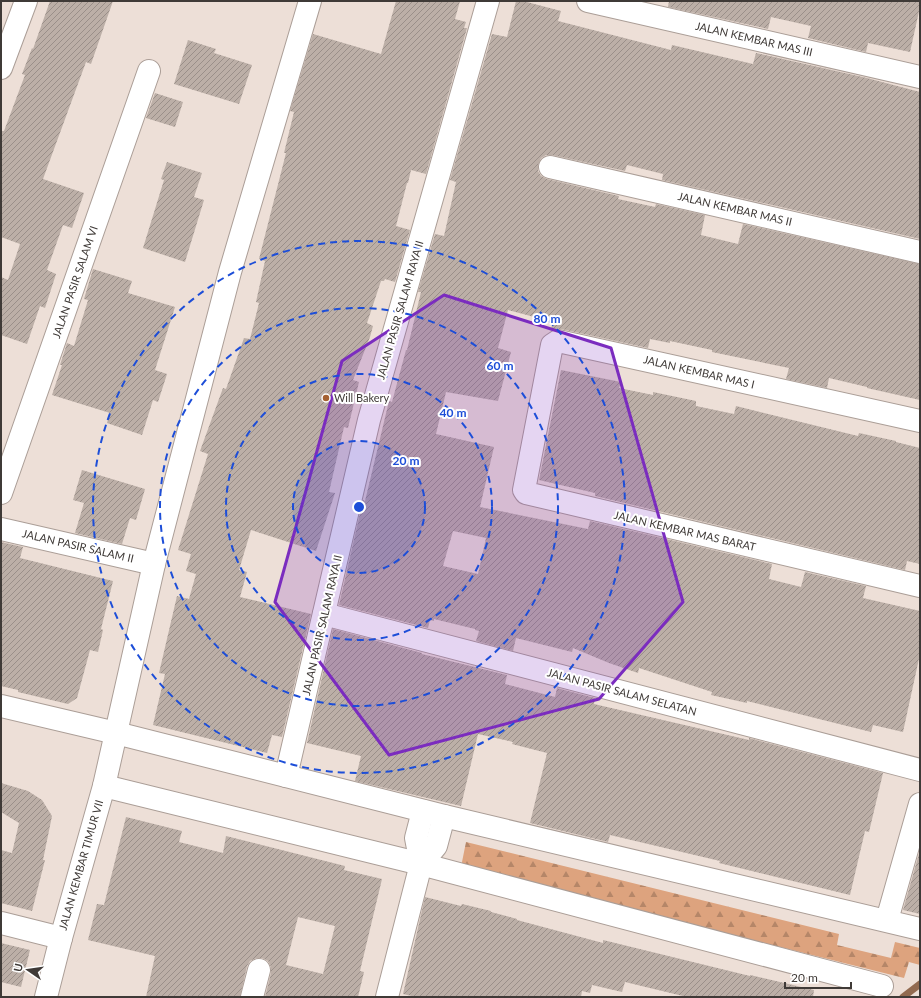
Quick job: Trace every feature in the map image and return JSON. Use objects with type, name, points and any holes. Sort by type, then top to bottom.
[{"type":"street","points":[[1,68],[26,1]]},
{"type":"street","name":"JALAN KEMBAR TIMUR VII","points":[[46,997],[60,938],[107,770],[154,564],[230,272],[310,1]]},
{"type":"street","name":"JALAN PASIR SALAM RAYA II","points":[[286,776],[369,420],[488,1]]},
{"type":"street","name":"JALAN KEMBAR MAS III","points":[[588,1],[920,76]]},
{"type":"street","name":"JALAN PASIR SALAM VI","points":[[1,493],[150,72]]},
{"type":"street","name":"JALAN KEMBAR MAS II","points":[[550,167],[920,252]]},
{"type":"street","name":"JALAN KEMBAR MAS I","points":[[537,418],[552,345],[555,342],[560,341],[920,421]]},
{"type":"street","name":"JALAN KEMBAR MAS BARAT","points":[[537,418],[524,490],[526,493],[920,586]]},
{"type":"street","name":"JALAN PASIR SALAM II","points":[[1,529],[154,564]]},
{"type":"street","name":"JALAN PASIR SALAM SELATAN","points":[[324,614],[920,770]]},
{"type":"street","points":[[1,706],[116,733],[422,811],[920,929]]},
{"type":"street","points":[[107,770],[421,864],[882,986]]},
{"type":"street","points":[[887,920],[920,804]]},
{"type":"street","points":[[387,997],[421,864],[416,838],[422,811]]},
{"type":"street","points":[[421,864],[436,846],[444,816]]},
{"type":"street","points":[[1,923],[60,938]]},
{"type":"street","points":[[252,997],[259,970]]},
{"type":"highlighted area","points":[[444,295],[611,348],[683,602],[599,699],[389,755],[275,602],[342,361]]},
{"type":"green space","points":[[466,842],[839,934],[837,945],[891,958],[895,942],[920,948],[920,965],[909,962],[904,978],[461,867]]},
{"type":"building","points":[[50,1],[113,1],[91,64],[86,62],[43,179],[84,193],[72,228],[63,225],[47,270],[56,274],[45,308],[40,306],[27,344],[1,335],[1,277],[8,280],[20,244],[1,237],[1,131],[4,131],[25,75],[22,74],[32,48],[33,49]]},
{"type":"building","points":[[396,1],[460,1],[455,19],[466,22],[464,28],[467,28],[426,174],[411,170],[407,183],[396,226],[410,230],[395,282],[385,279],[384,281],[381,281],[367,323],[373,326],[353,380],[359,382],[348,428],[344,427],[329,492],[335,493],[316,551],[251,530],[239,570],[247,572],[240,597],[311,614],[282,737],[272,735],[267,753],[153,725],[165,674],[159,673],[177,596],[189,599],[196,574],[186,571],[191,554],[178,550],[208,454],[200,451],[223,388],[226,389],[244,338],[250,339],[259,303],[256,302],[265,261],[259,259],[286,153],[284,153],[294,112],[290,111],[313,34],[381,54]]},
{"type":"building","points":[[516,1],[523,1],[561,11],[558,21],[671,50],[672,45],[753,64],[756,53],[867,78],[920,92],[920,239],[662,180],[663,174],[627,165],[625,171],[546,155],[541,158],[538,165],[538,171],[541,176],[547,179],[619,196],[618,199],[655,207],[656,204],[705,215],[701,235],[738,244],[743,224],[920,264],[920,400],[829,378],[827,388],[786,379],[789,368],[712,352],[712,350],[670,341],[670,343],[650,339],[648,348],[561,329],[553,330],[551,329],[553,322],[508,310],[498,348],[511,352],[498,401],[446,392],[436,434],[494,447],[480,507],[588,529],[590,521],[772,564],[769,579],[801,587],[805,572],[866,586],[863,598],[920,611],[920,654],[903,732],[873,725],[871,732],[747,701],[747,703],[711,695],[712,692],[639,668],[638,673],[573,648],[572,652],[516,638],[513,651],[476,641],[479,631],[475,629],[434,619],[434,621],[430,620],[428,628],[339,605],[363,500],[365,501],[389,401],[392,402],[407,350],[421,292],[418,292],[435,234],[444,236],[456,182],[450,180],[492,34],[507,37]],"holes":[[[453,531],[486,538],[478,574],[443,566]]]},
{"type":"building","points":[[669,1],[920,1],[920,7],[910,52],[868,43],[866,52],[808,38],[811,26],[771,17],[768,29],[668,7]]},
{"type":"building","points":[[188,40],[216,49],[214,53],[252,65],[239,104],[174,84]]},
{"type":"building","points":[[155,93],[183,102],[175,127],[146,118]]},
{"type":"building","points":[[167,162],[202,173],[194,197],[204,200],[185,262],[143,248],[164,180],[161,179]]},
{"type":"building","points":[[93,269],[132,281],[128,293],[175,307],[155,370],[167,374],[158,402],[153,400],[142,435],[107,423],[110,413],[52,395],[62,365],[60,365],[67,343],[74,346],[88,300],[84,299]]},
{"type":"building","points":[[561,370],[621,382],[619,388],[653,395],[653,392],[696,401],[696,406],[734,414],[736,406],[858,436],[859,433],[920,448],[920,564],[907,561],[905,570],[595,496],[595,493],[539,480]]},
{"type":"building","points":[[82,470],[145,489],[136,520],[130,518],[122,544],[75,533],[84,503],[73,500]]},
{"type":"building","points":[[1,542],[23,547],[20,558],[113,581],[101,629],[103,630],[98,652],[90,650],[77,698],[68,704],[18,692],[18,690],[1,686]]},
{"type":"building","points":[[333,629],[422,654],[507,675],[505,684],[555,697],[557,688],[595,698],[594,704],[749,740],[749,738],[883,773],[869,832],[865,831],[850,895],[719,863],[720,861],[610,835],[608,842],[530,823],[547,753],[512,744],[513,742],[478,734],[461,806],[355,781],[361,756],[307,743]]},
{"type":"building","points":[[1,783],[28,791],[42,800],[52,816],[43,860],[45,860],[32,911],[1,903],[1,850],[12,853],[19,823],[1,812]]},
{"type":"building","points":[[126,817],[182,831],[179,842],[223,853],[226,836],[345,866],[344,870],[382,879],[360,971],[364,972],[358,997],[265,997],[271,967],[268,961],[262,958],[256,958],[250,961],[247,966],[240,997],[146,997],[155,956],[88,940],[97,904],[104,905]],"holes":[[[298,917],[335,926],[323,974],[286,965]]]},
{"type":"building","points":[[920,850],[920,914],[903,910]]},
{"type":"building","points":[[425,897],[461,906],[462,904],[491,911],[517,920],[603,943],[603,940],[814,990],[813,997],[687,997],[625,982],[622,992],[592,985],[590,993],[582,991],[581,997],[416,997],[403,994]]},
{"type":"building","points":[[1,943],[30,950],[21,987],[1,982]]},
{"type":"waterway","points":[[903,997],[920,984]]},
{"type":"place","name":"Will Bakery","points":[[326,398]]}]
